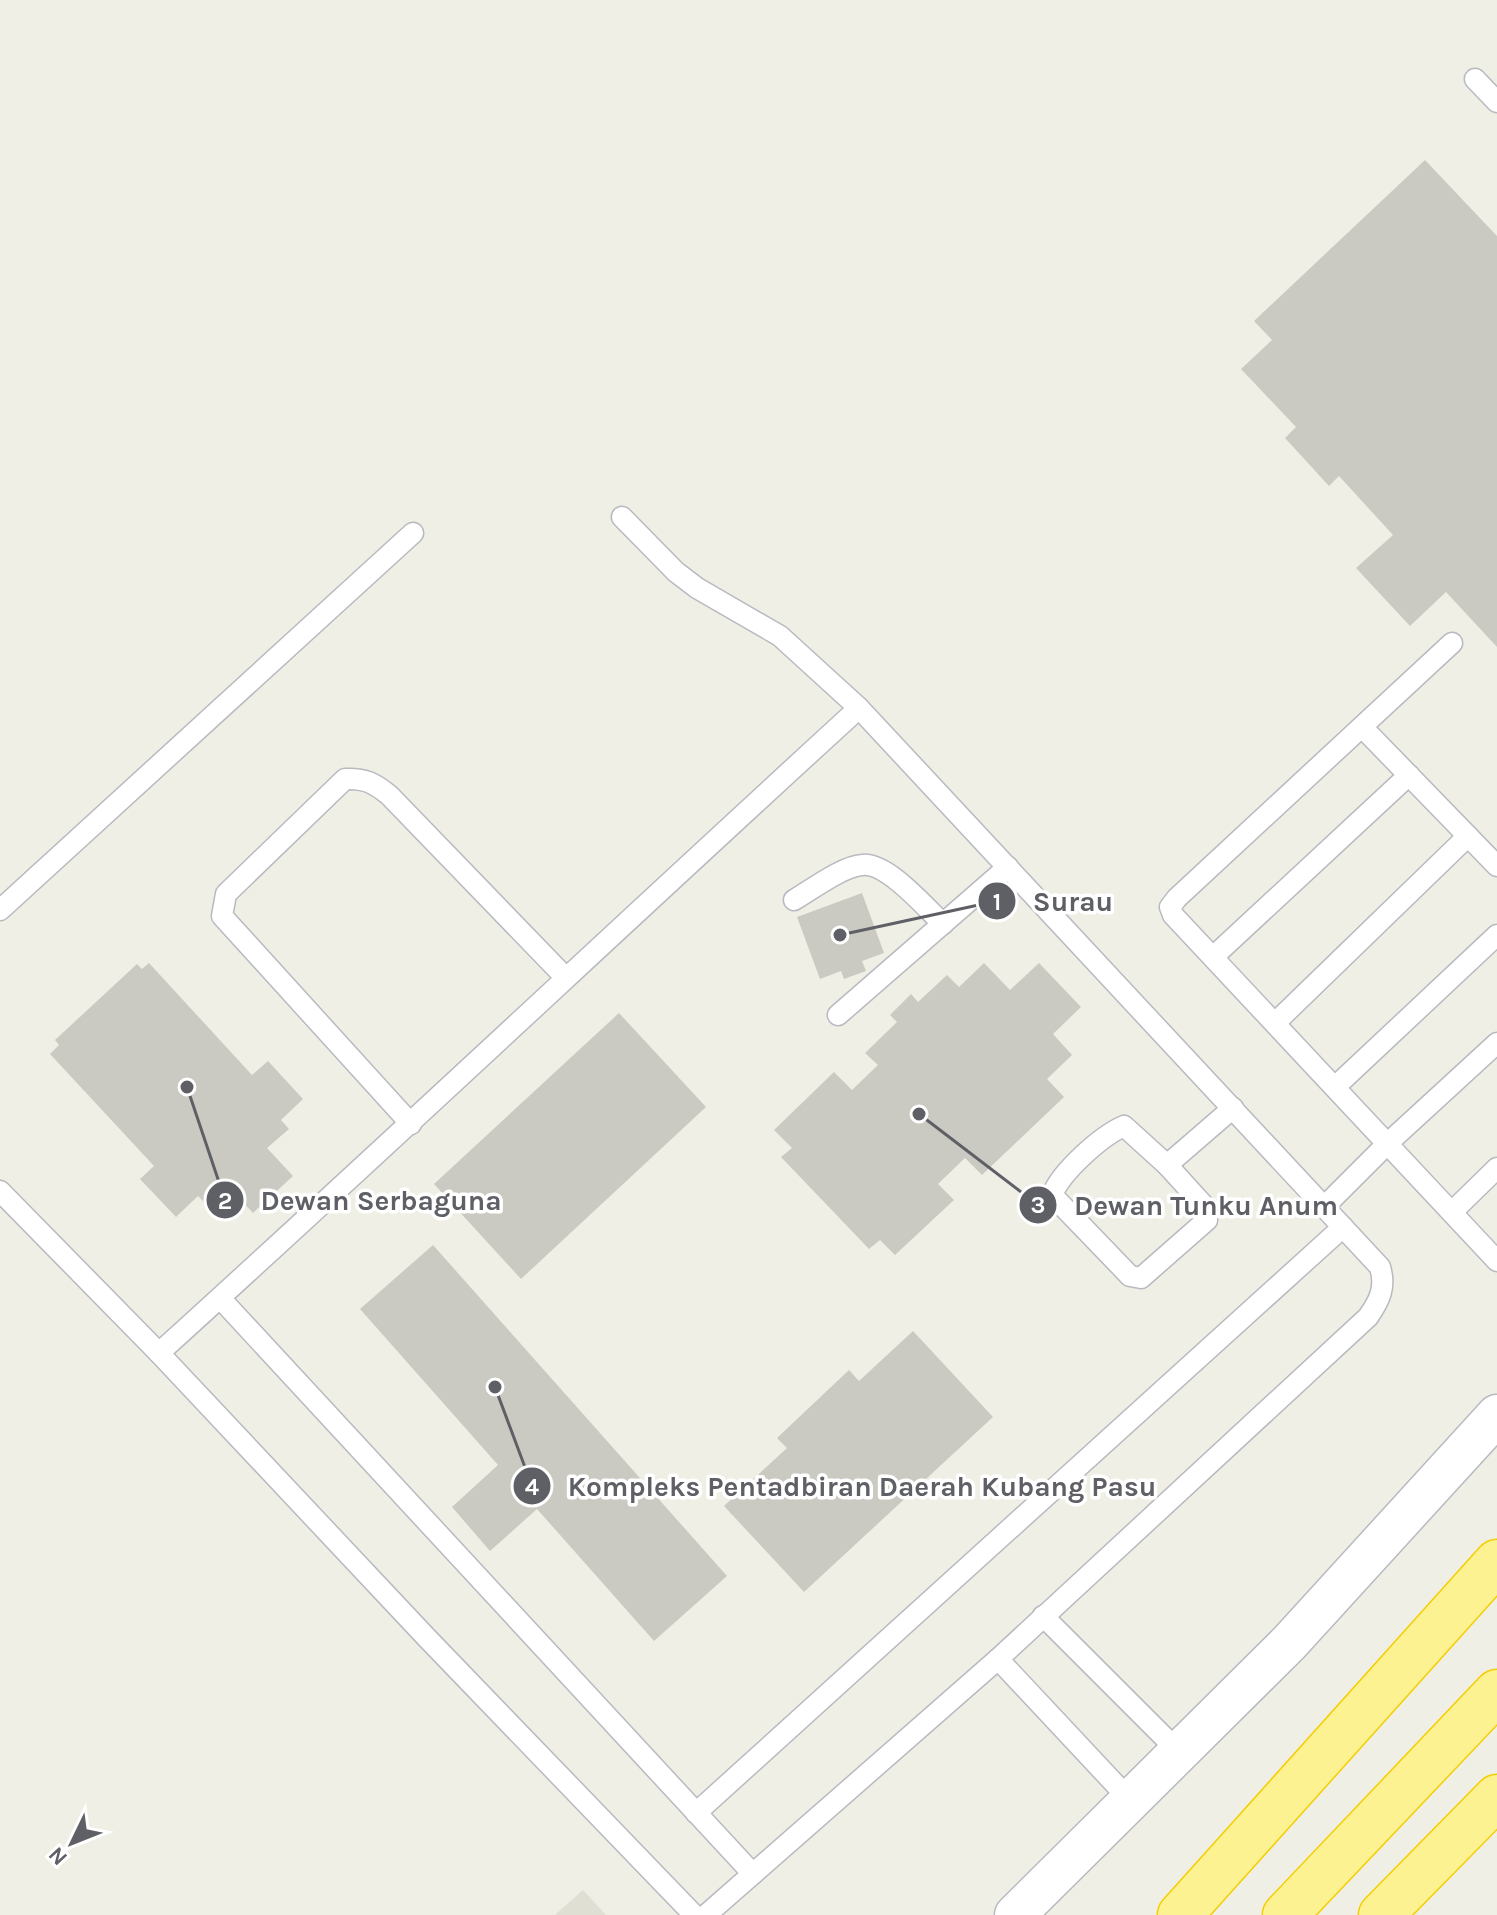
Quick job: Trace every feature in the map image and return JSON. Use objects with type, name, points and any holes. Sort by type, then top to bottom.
[{"type":"highway","points":[[1180,1915],[1497,1562]]},
{"type":"highway","points":[[1285,1915],[1497,1692]]},
{"type":"highway","points":[[1381,1915],[1497,1797]]},
{"type":"street","points":[[1015,1915],[1289,1643],[1497,1415]]},
{"type":"lane","points":[[1475,79],[1497,102]]},
{"type":"lane","points":[[622,517],[676,572],[697,588],[748,615],[787,641],[859,708],[1380,1267],[1383,1280],[1377,1304],[1368,1317],[998,1659],[706,1915]]},
{"type":"lane","points":[[0,910],[413,533]]},
{"type":"lane","points":[[1452,643],[1170,907],[1173,915],[1497,1261]]},
{"type":"lane","points":[[159,1353],[859,708]]},
{"type":"lane","points":[[1362,727],[1497,866]]},
{"type":"lane","points":[[1213,957],[1409,775]]},
{"type":"lane","points":[[411,1124],[222,916],[226,894],[345,779],[362,778],[389,795],[565,977]]},
{"type":"lane","points":[[1275,1023],[1468,836]]},
{"type":"lane","points":[[794,900],[842,872],[863,864],[884,870],[943,924]]},
{"type":"lane","points":[[838,1015],[1008,867]]},
{"type":"lane","points":[[1335,1087],[1497,935]]},
{"type":"lane","points":[[1324,1207],[1388,1143],[1497,1043]]},
{"type":"lane","points":[[1167,1165],[1233,1108]]},
{"type":"lane","points":[[1124,1126],[1167,1165],[1207,1209],[1207,1220],[1141,1278],[1130,1276],[1052,1195],[1058,1181],[1111,1132],[1124,1126]]},
{"type":"lane","points":[[1453,1211],[1497,1168]]},
{"type":"lane","points":[[0,1191],[159,1353],[694,1915]]},
{"type":"lane","points":[[696,1813],[1343,1227]]},
{"type":"lane","points":[[220,1298],[753,1874]]},
{"type":"lane","points":[[1043,1616],[1180,1753]]},
{"type":"lane","points":[[998,1659],[1130,1800]]},
{"type":"shaded area","points":[[583,1890],[606,1915],[555,1915]]},
{"type":"building","points":[[1425,160],[1497,236],[1497,647],[1446,592],[1410,626],[1356,568],[1393,535],[1339,476],[1329,486],[1285,438],[1296,427],[1241,369],[1272,340],[1254,321]]},
{"type":"building","points":[[862,893],[884,953],[862,961],[866,971],[844,979],[841,971],[820,979],[797,917]]},
{"type":"building","points":[[149,963],[252,1075],[268,1061],[303,1099],[281,1120],[289,1129],[267,1148],[293,1176],[253,1213],[227,1185],[207,1205],[198,1196],[176,1217],[140,1179],[154,1166],[50,1054],[59,1045],[55,1040],[137,964],[142,969]]},
{"type":"building","points":[[984,963],[1010,990],[1039,963],[1081,1007],[1053,1034],[1072,1055],[1047,1079],[1064,1097],[982,1175],[965,1158],[938,1184],[954,1200],[895,1255],[880,1240],[869,1249],[781,1157],[792,1148],[774,1130],[834,1072],[852,1090],[878,1065],[865,1053],[897,1022],[890,1015],[911,994],[918,1002],[947,975],[959,987]]},
{"type":"building","points":[[619,1013],[706,1107],[521,1279],[434,1184]]},
{"type":"building","points":[[433,1245],[727,1576],[654,1641],[537,1509],[490,1551],[452,1507],[498,1465],[360,1309]]},
{"type":"building","points":[[913,1331],[993,1417],[804,1592],[724,1506],[787,1448],[777,1438],[849,1370],[859,1381]]},
{"type":"place","name":"Surau","points":[[840,935]]},
{"type":"place","name":"Dewan Serbaguna","points":[[187,1087]]},
{"type":"place","name":"Dewan Tunku Anum","points":[[919,1114]]},
{"type":"place","name":"Kompleks Pentadbiran Daerah Kubang Pasu","points":[[495,1387]]}]
